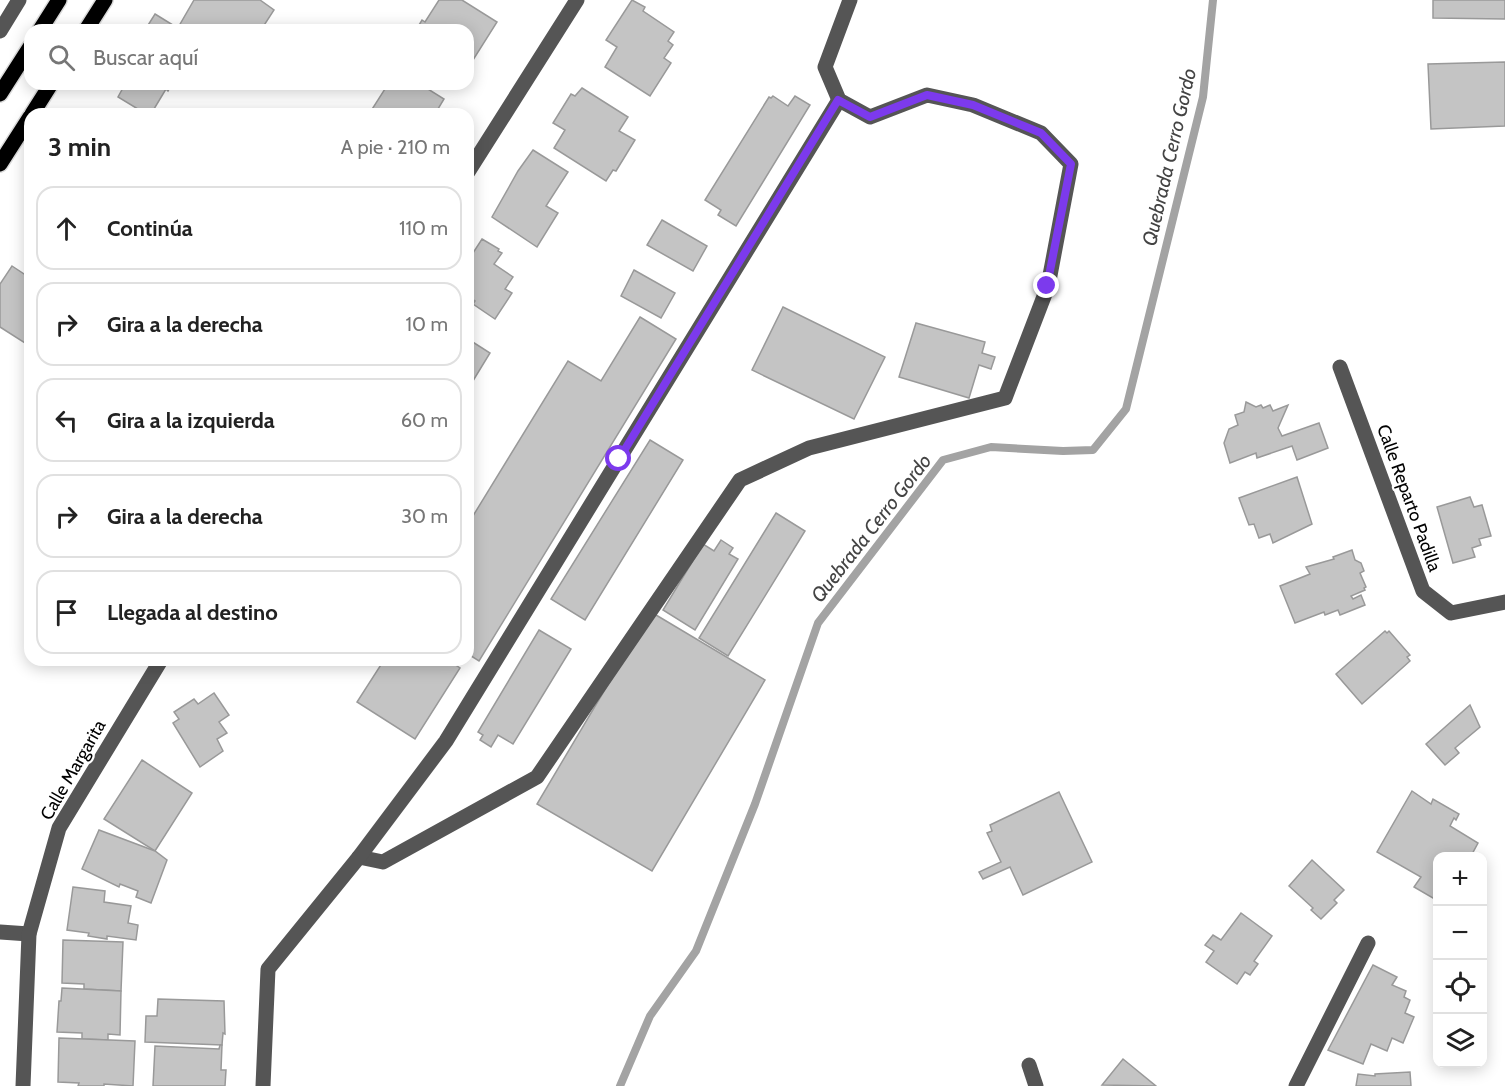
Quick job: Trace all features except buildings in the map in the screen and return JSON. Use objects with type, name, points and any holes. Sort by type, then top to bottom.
[{"type":"main road","points":[[44,24],[59,0]]},
{"type":"main road","points":[[90,24],[105,0]]},
{"type":"main road","points":[[0,94],[24,56]]},
{"type":"main road","points":[[36,108],[47,90]]},
{"type":"main road","points":[[0,164],[24,127]]},
{"type":"street","points":[[0,31],[19,0]]},
{"type":"street","points":[[474,163],[577,0]]},
{"type":"street","points":[[359,857],[383,862],[537,777],[740,480],[809,448],[1005,398],[1047,286],[1071,164],[1041,133],[973,105],[927,95],[870,117],[838,100],[825,67],[850,0]]},
{"type":"street","points":[[263,1086],[268,969],[359,857],[446,741],[838,100]]},
{"type":"street","name":"Calle Reparto Padilla","points":[[1340,367],[1423,591],[1451,613],[1505,602]]},
{"type":"street","name":"Calle Margarita","points":[[23,1086],[29,933],[59,828],[157,666]]},
{"type":"street","points":[[0,932],[29,933]]},
{"type":"street","points":[[1296,1086],[1368,943]]},
{"type":"street","points":[[1029,1065],[1036,1086]]},
{"type":"waterway","name":"Quebrada Cerro Gordo","points":[[620,1086],[650,1016],[696,951],[755,804],[818,623],[943,460],[991,447],[1063,451],[1093,450],[1126,409],[1203,97],[1213,0]]},
{"type":"route","points":[[619,459],[838,100],[870,117],[927,95],[973,105],[1041,133],[1071,164],[1047,286]]}]
